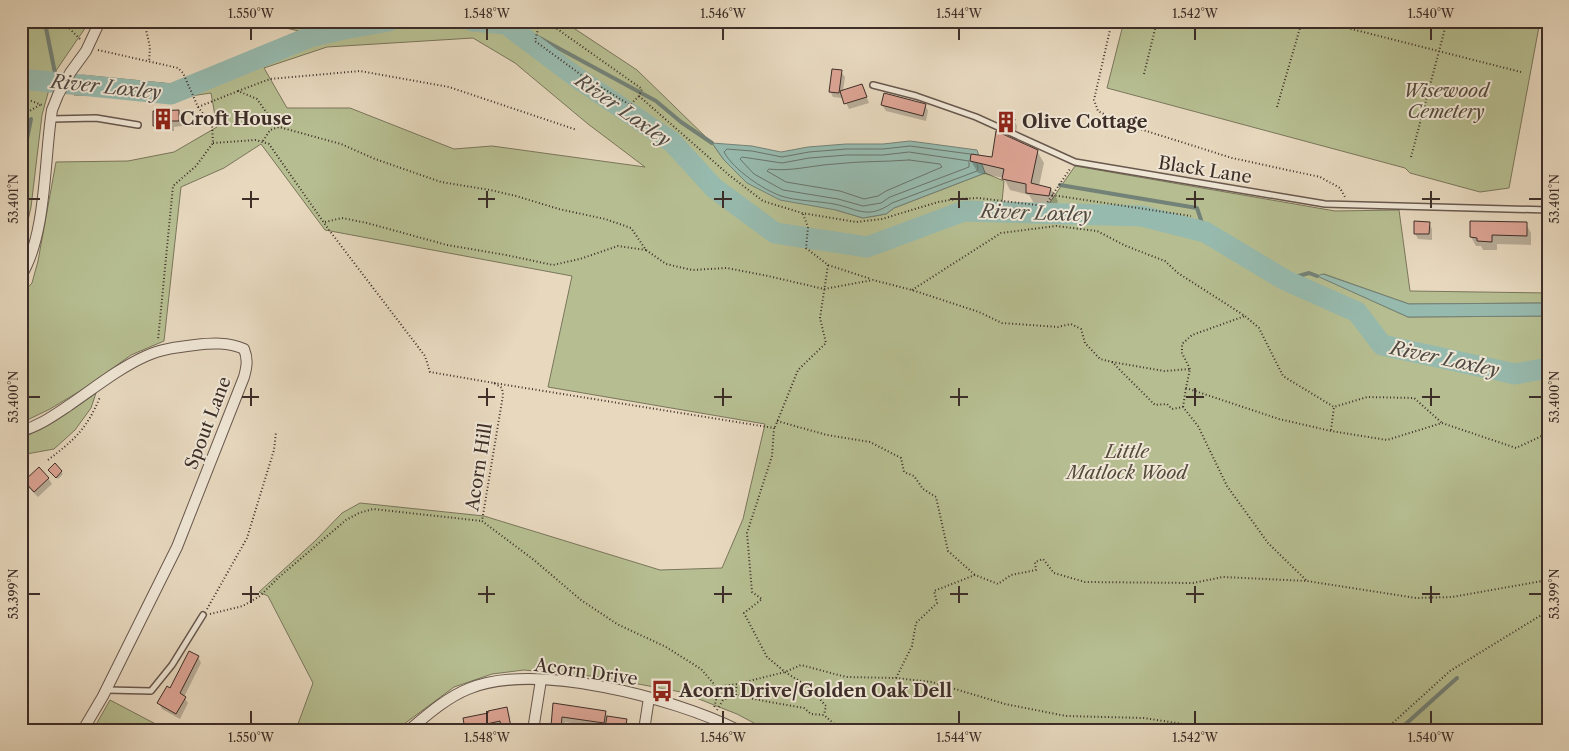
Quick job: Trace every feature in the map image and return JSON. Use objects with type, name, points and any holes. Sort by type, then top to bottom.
[{"type":"street","points":[[21,276],[34,248],[54,106],[58,95],[87,48],[100,21]]},
{"type":"street","name":"Spout Lane","points":[[21,431],[42,423],[138,361],[157,352],[184,346],[224,343],[244,349],[247,366],[177,547],[106,690],[83,730]]},
{"type":"street","name":"Acorn Drive","points":[[409,730],[449,699],[469,688],[518,679],[604,687],[687,708],[738,730]]},
{"type":"street","points":[[533,730],[541,680]]},
{"type":"street","points":[[644,730],[649,698]]},
{"type":"lane","name":"Black Lane","points":[[872,85],[916,96],[976,117],[1075,162],[1315,202],[1346,205],[1548,210]]},
{"type":"lane","points":[[51,119],[96,118],[138,125]]},
{"type":"lane","points":[[106,690],[151,691],[172,665],[203,615]]},
{"type":"path","points":[[62,21],[87,48],[178,68],[183,73],[198,107],[212,125],[213,142],[196,166],[173,186],[157,352]]},
{"type":"path","points":[[144,21],[150,47],[149,62]]},
{"type":"path","points":[[540,21],[535,41],[580,74],[630,105],[642,89],[546,21]]},
{"type":"path","points":[[1112,21],[1094,100],[1098,111],[1121,123],[1232,158],[1320,177],[1340,188],[1346,205]]},
{"type":"path","points":[[1144,74],[1157,21]]},
{"type":"path","points":[[1277,107],[1302,21]]},
{"type":"path","points":[[1320,21],[1521,72]]},
{"type":"path","points":[[1412,157],[1447,21]]},
{"type":"path","points":[[198,107],[270,78],[360,72],[449,87],[577,130]]},
{"type":"path","points":[[238,91],[257,98],[273,122],[279,127],[341,144],[375,159],[441,182],[516,196],[631,228],[646,250],[666,264],[692,270],[727,268],[824,289],[873,280]]},
{"type":"path","points":[[638,96],[763,201],[802,213],[856,222],[882,219],[938,202],[978,198],[1045,206],[1075,162]]},
{"type":"path","points":[[21,97],[40,105],[54,106]]},
{"type":"path","points":[[21,116],[40,105]]},
{"type":"path","points":[[263,141],[270,130],[279,127]]},
{"type":"path","points":[[213,142],[256,140],[269,144],[324,223],[426,356],[430,372],[774,428]]},
{"type":"path","points":[[1052,195],[1191,216]]},
{"type":"path","points":[[802,213],[808,227],[806,248],[828,265],[979,312],[1002,323],[1058,327],[1071,324],[1081,329],[1085,344],[1100,359],[1164,370],[1190,369]]},
{"type":"path","points":[[324,223],[342,218],[367,222],[447,245],[553,265],[580,259],[618,246],[646,250]]},
{"type":"path","points":[[912,290],[1001,233],[1056,226],[1097,231],[1126,246],[1165,261],[1178,272],[1245,316],[1259,328],[1283,376],[1334,407],[1367,397],[1414,398],[1442,423],[1516,448],[1548,433]]},
{"type":"path","points":[[824,715],[826,706],[809,687],[785,672],[767,657],[744,613],[762,600],[752,592],[747,533],[772,456],[774,428],[798,370],[826,344],[820,318],[828,265]]},
{"type":"path","points":[[1245,316],[1192,335],[1182,344],[1182,353],[1190,369],[1183,407],[1198,426],[1227,486],[1268,543],[1307,582]]},
{"type":"path","points":[[1112,362],[1155,405],[1166,404],[1172,409],[1183,407]]},
{"type":"path","points":[[48,460],[74,440],[91,417],[106,381]]},
{"type":"path","name":"Acorn Hill","points":[[494,383],[502,388],[503,395],[482,521],[534,560],[581,600],[617,624],[666,647],[701,669],[715,687]]},
{"type":"path","points":[[1186,388],[1279,419],[1331,431],[1387,440],[1442,423]]},
{"type":"path","points":[[1331,431],[1334,407]]},
{"type":"path","points":[[777,421],[827,434],[870,442],[901,458],[904,472],[914,476],[923,490],[936,496],[948,552],[975,575],[998,584],[1011,575],[1036,570],[1035,562],[1043,559],[1054,573],[1085,582],[1193,583],[1223,577],[1307,582],[1416,598],[1452,597],[1548,580]]},
{"type":"path","points":[[203,615],[247,538],[274,450],[276,432]]},
{"type":"path","points":[[203,615],[243,606],[260,596],[307,552],[346,520],[359,513],[373,509],[482,521]]},
{"type":"path","points":[[896,678],[912,646],[916,623],[937,603],[934,591],[975,575]]},
{"type":"path","points":[[1385,730],[1450,671],[1548,611]]},
{"type":"path","points":[[711,718],[717,696],[715,687],[737,684],[785,672],[800,666],[846,676],[932,682],[1005,704],[1066,716],[1144,718],[1222,730]]},
{"type":"path","points":[[736,695],[737,684]]},
{"type":"path","points":[[723,700],[736,695],[804,708],[811,714],[824,715],[841,730]]},
{"type":"green space","points":[[21,21],[90,21],[53,75],[42,115],[31,207],[21,251]]},
{"type":"green space","name":"Little Matlock Wood","points":[[256,21],[563,21],[637,70],[712,143],[724,160],[836,210],[863,218],[886,214],[894,208],[985,173],[1004,181],[1002,202],[1046,208],[1075,166],[1335,211],[1399,210],[1410,291],[1548,293],[1548,303],[1409,304],[1324,274],[1318,276],[1408,317],[1548,316],[1548,730],[767,730],[737,714],[681,692],[601,677],[524,670],[492,674],[454,687],[396,730],[292,730],[298,724],[313,683],[268,596],[259,592],[315,541],[342,513],[360,503],[484,516],[660,570],[722,568],[743,519],[765,424],[548,387],[572,276],[325,230],[261,144],[224,168],[181,187],[164,341],[131,355],[85,388],[50,409],[21,423],[21,295],[32,283],[38,261],[56,162],[128,161],[174,152],[217,127],[211,93],[184,97],[74,95],[82,75],[173,84],[303,32]],"holes":[[[473,38],[515,63],[588,124],[645,167],[492,146],[454,149],[350,108],[287,108],[264,68],[327,47]]]},
{"type":"green space","name":"Wisewood Cemetery","points":[[1124,21],[1540,21],[1509,188],[1480,192],[1410,173],[1405,168],[1107,88]]},
{"type":"green space","points":[[96,393],[91,408],[75,430],[54,449],[21,455],[21,437],[27,436],[56,419]]},
{"type":"green space","points":[[110,700],[167,730],[93,730]]},
{"type":"water","points":[[910,141],[977,150],[985,173],[894,208],[886,214],[863,218],[836,210],[780,200],[747,183],[724,160],[712,143],[752,146],[781,152],[808,147]]},
{"type":"water","points":[[1323,274],[1409,304],[1548,303],[1548,316],[1408,317],[1317,276]]},
{"type":"building","points":[[832,69],[842,70],[839,93],[829,92]]},
{"type":"building","points":[[862,84],[867,97],[844,104],[840,91]]},
{"type":"building","points":[[884,93],[926,104],[923,116],[881,105]]},
{"type":"building","name":"Croft House","points":[[179,110],[179,121],[171,121],[171,125],[153,126],[153,111]]},
{"type":"building","name":"Olive Cottage","points":[[999,115],[1015,119],[1013,129],[998,122]]},
{"type":"building","points":[[996,131],[1038,150],[1031,183],[1051,188],[1049,196],[1026,193],[1026,184],[1002,179],[1004,169],[970,161],[971,154],[992,157]]},
{"type":"building","points":[[1414,221],[1430,222],[1429,234],[1414,234]]},
{"type":"building","points":[[1470,221],[1527,222],[1527,236],[1492,235],[1492,242],[1477,241],[1477,238],[1470,237]]},
{"type":"building","points":[[55,463],[62,471],[56,478],[48,470]]},
{"type":"building","points":[[39,467],[49,478],[34,492],[24,481]]},
{"type":"building","points":[[189,651],[199,656],[180,693],[186,697],[176,714],[157,703],[167,686],[170,688]]},
{"type":"building","points":[[553,703],[606,711],[604,723],[562,717],[561,727],[551,726]]},
{"type":"building","points":[[507,707],[511,727],[501,729],[500,721],[478,726],[478,730],[465,730],[463,718]]},
{"type":"building","points":[[607,716],[627,719],[625,730],[605,728]]},
{"type":"waterway","points":[[27,21],[46,28],[57,83]]},
{"type":"waterway","name":"River Loxley","points":[[21,79],[171,94],[310,37],[389,21]]},
{"type":"waterway","name":"River Loxley","points":[[472,21],[506,24],[576,77],[672,142],[714,188],[775,233],[867,247],[964,211],[1142,216],[1205,232],[1285,280],[1357,312],[1382,345],[1515,374],[1548,368]]},
{"type":"waterway","points":[[524,38],[536,36],[656,101],[681,122],[712,143]]},
{"type":"waterway","points":[[21,168],[31,119]]},
{"type":"waterway","points":[[1060,185],[1197,208],[1205,232]]},
{"type":"waterway","points":[[1285,280],[1309,273],[1317,276]]},
{"type":"waterway","points":[[1399,730],[1457,678]]},
{"type":"place","name":"Croft House","points":[[163,119]]},
{"type":"place","name":"Olive Cottage","points":[[1006,122]]},
{"type":"place","name":"Acorn Drive/Golden Oak Dell","points":[[662,691]]}]
